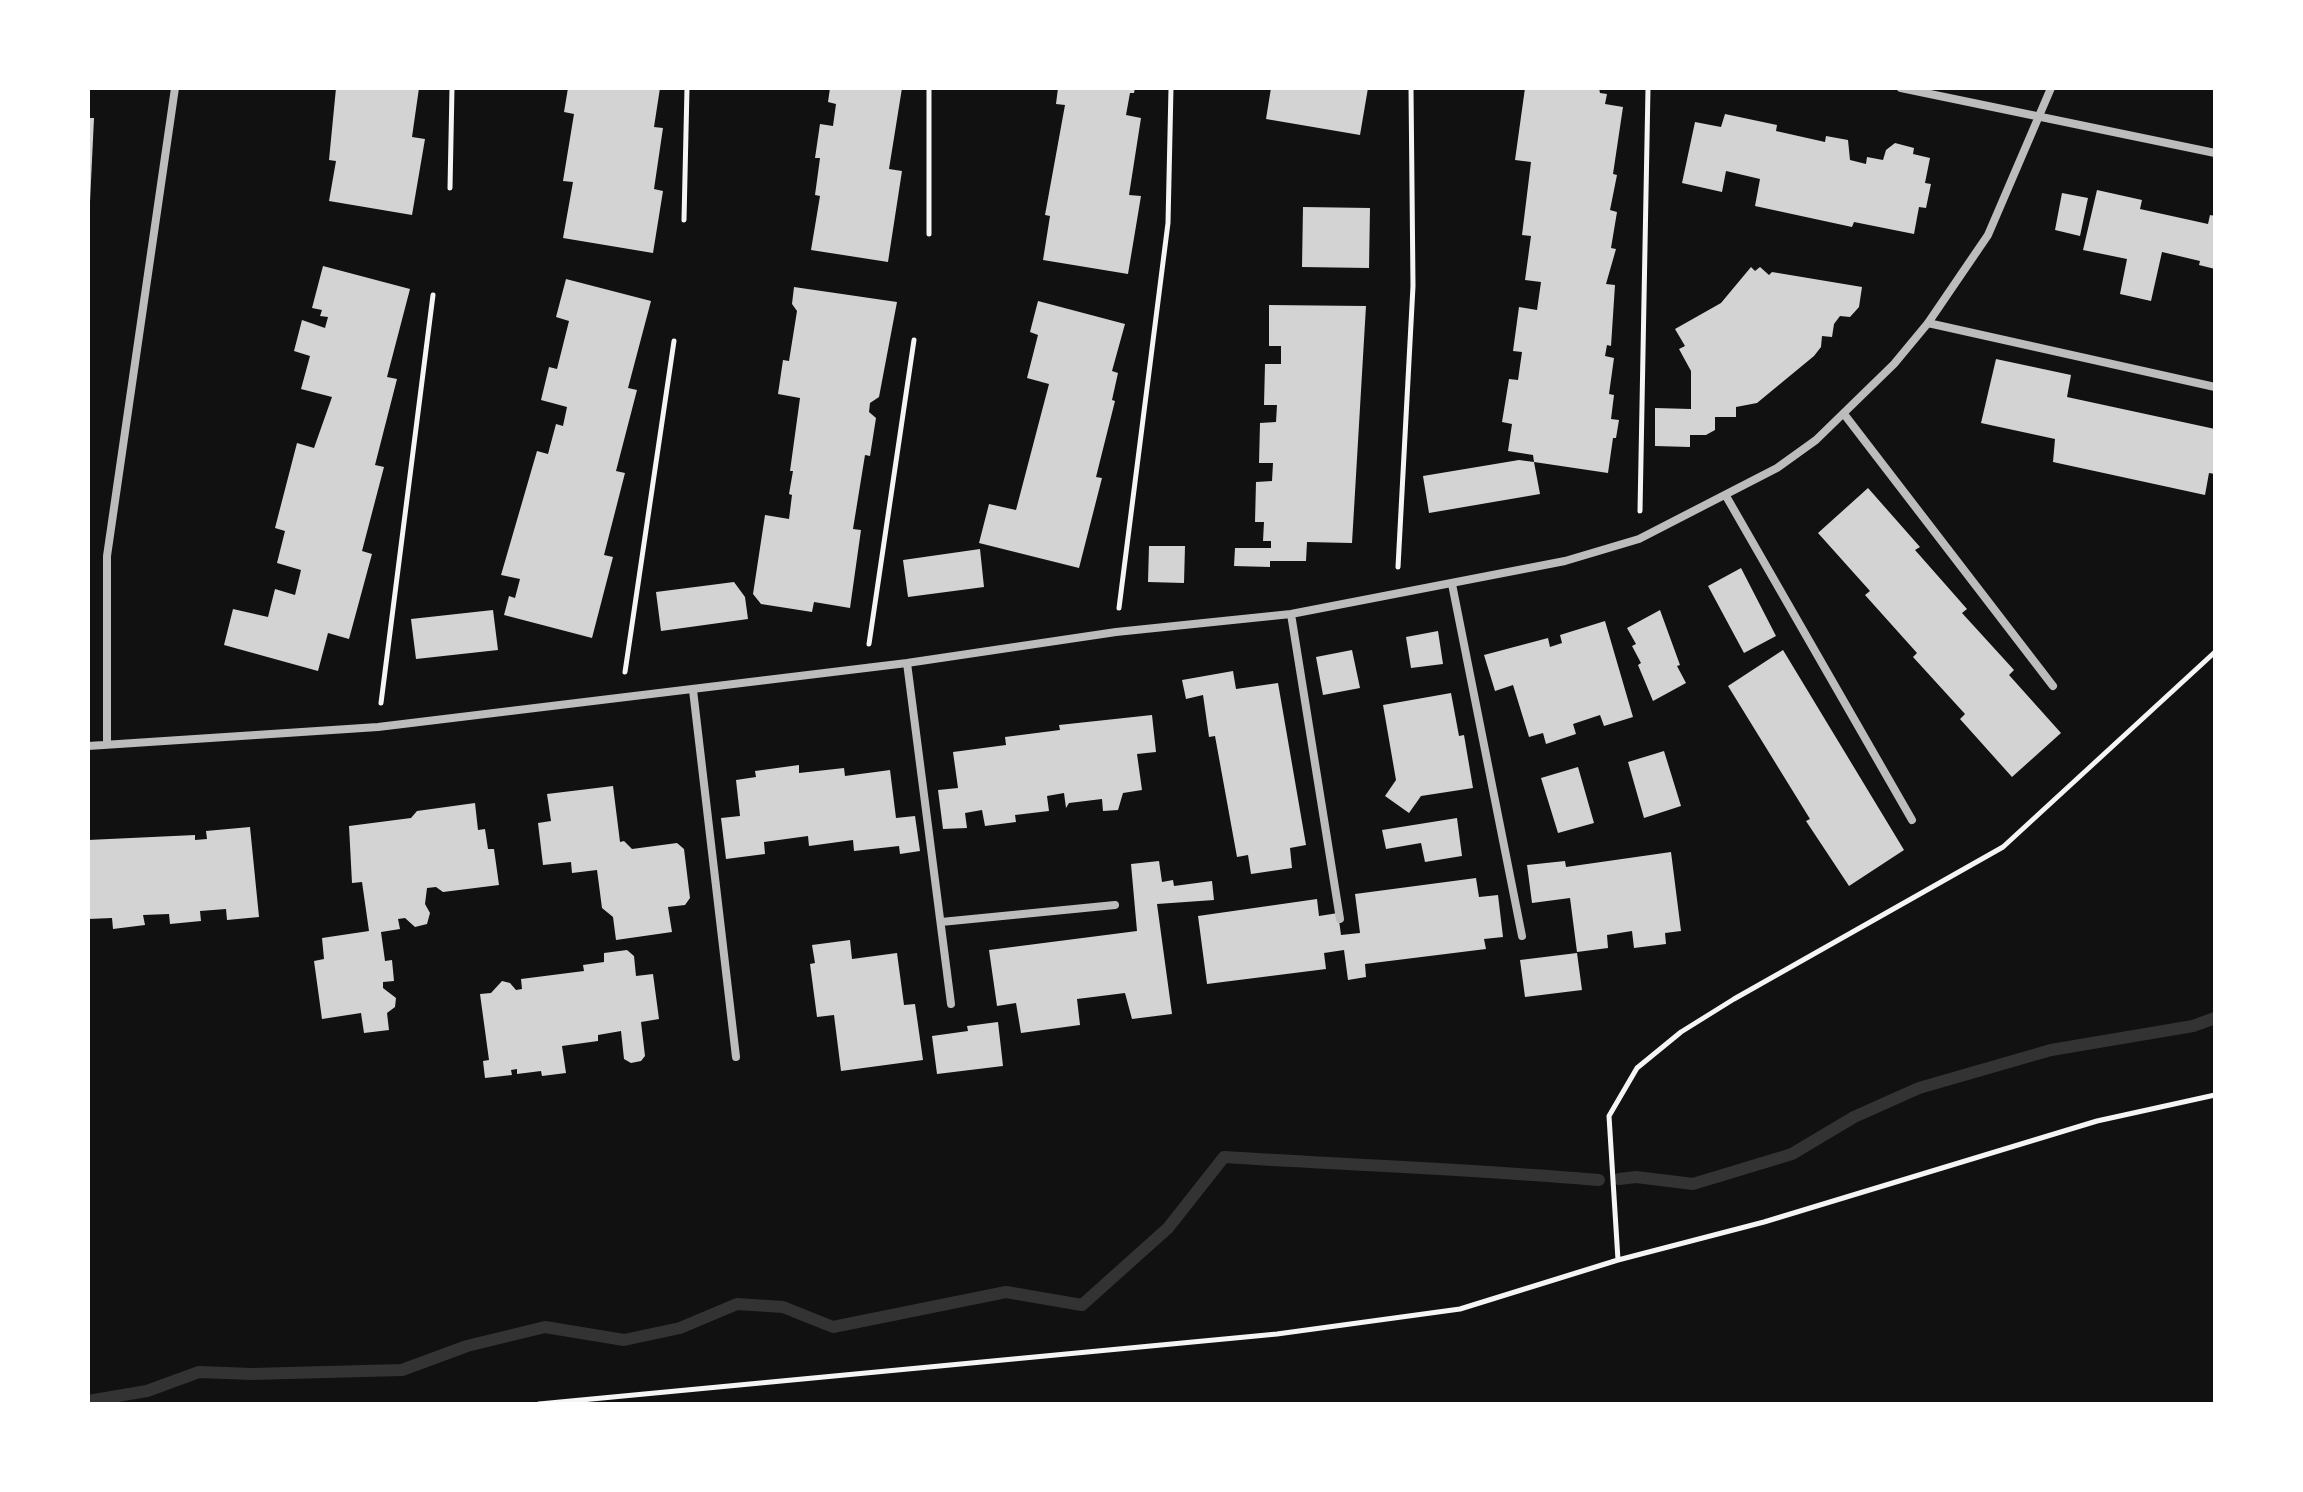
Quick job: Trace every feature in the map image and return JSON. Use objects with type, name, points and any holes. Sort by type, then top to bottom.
[{"type":"street","points":[[107,744],[107,556],[175,88]]},
{"type":"street","points":[[1901,88],[2215,153]]},
{"type":"street","points":[[88,746],[378,727],[907,663],[1116,632],[1291,614],[1565,561],[1639,539],[1777,468],[1844,414],[1928,323],[1988,235],[2051,88]]},
{"type":"street","points":[[1928,323],[2215,387]]},
{"type":"street","points":[[1844,414],[2053,686]]},
{"type":"street","points":[[1726,496],[1912,820]]},
{"type":"street","points":[[1452,584],[1522,936]]},
{"type":"street","points":[[1291,614],[1340,919]]},
{"type":"street","points":[[907,663],[951,1004]]},
{"type":"street","points":[[693,690],[736,1057]]},
{"type":"street","points":[[941,922],[1115,905]]},
{"type":"path","points":[[450,188],[452,88]]},
{"type":"path","points":[[684,220],[687,88]]},
{"type":"path","points":[[929,88],[929,234]]},
{"type":"path","points":[[1116,632],[1168,223],[1171,88]]},
{"type":"path","points":[[1397,594],[1413,286],[1411,88]]},
{"type":"path","points":[[1639,539],[1648,88]]},
{"type":"path","points":[[378,727],[433,295]]},
{"type":"path","points":[[866,667],[914,340]]},
{"type":"path","points":[[621,699],[674,341]]},
{"type":"path","points":[[1618,1260],[1609,1116],[1637,1068],[1681,1032],[1734,999],[2003,847],[2215,652]]},
{"type":"path","points":[[539,1404],[1292,1332],[1460,1309],[1618,1260],[1764,1222],[2097,1121],[2215,1095]]},
{"type":"building","points":[[336,88],[419,88],[412,137],[425,139],[412,215],[329,201],[336,161],[329,160]]},
{"type":"building","points":[[568,88],[660,88],[654,127],[663,128],[654,189],[663,191],[653,253],[563,238],[573,182],[563,181],[574,114],[564,112]]},
{"type":"building","points":[[830,88],[902,88],[889,169],[902,171],[888,262],[811,250],[820,196],[815,195],[820,158],[815,158],[820,124],[833,126],[836,104],[828,102]]},
{"type":"building","points":[[1058,88],[1135,88],[1134,93],[1130,93],[1126,115],[1141,118],[1129,195],[1141,196],[1128,274],[1043,260],[1050,216],[1045,215],[1065,105],[1056,104]]},
{"type":"building","points":[[1271,88],[1368,88],[1360,135],[1266,119]]},
{"type":"building","points":[[1525,88],[1599,88],[1600,93],[1607,94],[1605,104],[1623,107],[1613,174],[1617,175],[1610,210],[1617,212],[1611,248],[1616,249],[1606,284],[1615,285],[1611,346],[1607,345],[1605,356],[1614,358],[1609,394],[1614,395],[1611,419],[1619,420],[1608,473],[1534,462],[1533,455],[1508,451],[1512,424],[1502,422],[1509,379],[1518,380],[1522,352],[1513,351],[1519,307],[1537,310],[1541,282],[1525,280],[1531,236],[1522,235],[1531,162],[1515,160]]},
{"type":"building","points":[[1725,114],[1777,125],[1776,131],[1825,142],[1826,136],[1848,140],[1850,160],[1866,164],[1867,157],[1883,160],[1886,150],[1895,143],[1914,148],[1913,154],[1930,158],[1925,183],[1931,184],[1926,208],[1919,207],[1914,234],[1854,222],[1852,227],[1755,206],[1760,179],[1726,171],[1722,192],[1682,183],[1695,122],[1721,127]]},
{"type":"building","points":[[88,118],[94,118],[90,202],[88,202]]},
{"type":"building","points":[[2097,190],[2142,200],[2140,209],[2208,224],[2210,215],[2215,216],[2215,269],[2199,265],[2200,261],[2162,252],[2151,301],[2120,294],[2127,259],[2083,250]]},
{"type":"building","points":[[2062,193],[2088,198],[2080,236],[2055,230]]},
{"type":"building","points":[[1303,207],[1370,208],[1369,268],[1302,267]]},
{"type":"building","points":[[323,266],[410,289],[387,377],[397,379],[375,465],[384,467],[362,551],[372,554],[349,639],[328,633],[318,671],[224,645],[233,609],[268,617],[275,589],[295,595],[301,570],[277,563],[285,531],[275,528],[297,443],[314,448],[332,397],[301,389],[310,356],[294,351],[302,320],[325,328],[328,317],[320,316],[322,310],[312,308]]},
{"type":"building","points":[[1751,267],[1755,271],[1760,267],[1769,275],[1772,272],[1862,287],[1859,307],[1850,317],[1840,316],[1834,324],[1832,337],[1822,336],[1821,347],[1814,356],[1757,403],[1736,407],[1736,417],[1715,417],[1715,430],[1706,435],[1690,435],[1690,447],[1655,446],[1655,408],[1691,409],[1691,371],[1679,349],[1685,346],[1675,329],[1721,303]]},
{"type":"building","points":[[566,279],[651,301],[628,388],[637,390],[616,471],[625,473],[604,555],[613,557],[592,638],[504,615],[509,596],[515,598],[520,579],[501,575],[537,451],[548,454],[556,424],[563,426],[567,407],[541,400],[549,367],[557,369],[569,321],[556,317]]},
{"type":"building","points":[[794,287],[897,302],[879,397],[870,403],[869,412],[876,418],[870,456],[865,455],[853,529],[861,530],[850,608],[814,602],[812,612],[761,604],[753,594],[765,515],[789,519],[793,471],[790,471],[800,398],[778,394],[783,360],[789,361],[797,311],[792,304]]},
{"type":"building","points":[[1038,301],[1125,324],[1112,371],[1118,373],[1112,400],[1115,401],[1096,477],[1102,478],[1079,568],[979,543],[989,504],[1016,510],[1049,384],[1027,378],[1038,335],[1030,332]]},
{"type":"building","points":[[1269,305],[1366,306],[1352,543],[1307,542],[1306,561],[1270,561],[1270,567],[1234,566],[1235,548],[1271,548],[1271,541],[1263,541],[1264,522],[1255,522],[1256,482],[1272,481],[1273,463],[1259,463],[1260,423],[1276,422],[1277,405],[1264,405],[1265,364],[1281,364],[1281,346],[1269,346]]},
{"type":"building","points":[[1996,359],[2071,375],[2067,397],[2215,429],[2215,474],[2209,473],[2205,495],[2053,462],[2055,439],[1981,423]]},
{"type":"building","points":[[1519,460],[1534,462],[1540,494],[1429,513],[1423,476]]},
{"type":"building","points":[[1868,488],[1920,547],[1915,550],[1967,609],[1962,613],[2014,670],[2009,675],[2061,733],[2012,777],[1960,719],[1965,714],[1913,657],[1917,653],[1865,595],[1870,591],[1818,533]]},
{"type":"building","points":[[1149,546],[1185,546],[1184,583],[1148,582]]},
{"type":"building","points":[[980,549],[984,587],[908,597],[903,560]]},
{"type":"building","points":[[1741,568],[1776,636],[1744,653],[1708,586]]},
{"type":"building","points":[[734,582],[745,597],[748,619],[661,631],[656,592]]},
{"type":"building","points":[[493,610],[498,650],[416,659],[411,619]]},
{"type":"building","points":[[1660,610],[1680,665],[1677,666],[1686,683],[1653,701],[1632,646],[1636,644],[1627,628]]},
{"type":"building","points":[[1605,621],[1633,717],[1604,726],[1600,715],[1573,724],[1576,734],[1546,744],[1543,733],[1529,737],[1513,685],[1495,691],[1484,655],[1548,638],[1550,647],[1562,643],[1560,635]]},
{"type":"building","points":[[1438,631],[1443,664],[1411,668],[1406,637]]},
{"type":"building","points":[[1352,650],[1360,688],[1323,695],[1316,657]]},
{"type":"building","points":[[1783,650],[1904,850],[1849,886],[1806,821],[1810,819],[1728,686]]},
{"type":"building","points":[[1233,671],[1236,689],[1278,683],[1306,845],[1290,848],[1292,868],[1251,874],[1248,855],[1237,857],[1215,736],[1209,737],[1203,695],[1186,699],[1182,680]]},
{"type":"building","points":[[1451,693],[1459,736],[1464,735],[1473,788],[1421,796],[1409,813],[1385,796],[1396,780],[1383,705]]},
{"type":"building","points":[[1152,715],[1156,752],[1137,754],[1142,790],[1123,793],[1118,810],[1103,811],[1102,799],[1069,803],[1066,808],[1064,793],[1047,796],[1049,811],[1015,815],[1016,822],[985,826],[982,810],[965,813],[967,828],[943,829],[938,790],[958,788],[953,752],[1006,745],[1005,737],[1060,730],[1059,725]]},
{"type":"building","points":[[1664,751],[1681,806],[1644,818],[1628,762]]},
{"type":"building","points":[[799,765],[799,773],[844,768],[845,776],[890,770],[896,818],[915,816],[920,851],[900,854],[899,846],[854,851],[853,840],[809,846],[808,836],[764,842],[765,854],[726,859],[721,818],[740,816],[736,780],[756,777],[755,771]]},
{"type":"building","points":[[1578,767],[1594,823],[1558,833],[1541,778]]},
{"type":"building","points":[[613,786],[620,842],[624,841],[632,849],[677,843],[684,849],[690,898],[685,905],[668,907],[672,932],[616,940],[613,917],[602,908],[597,870],[572,873],[571,862],[543,865],[538,823],[551,821],[547,794]]},
{"type":"building","points":[[475,803],[478,830],[485,829],[488,849],[494,849],[499,885],[443,892],[436,887],[427,888],[425,904],[430,913],[427,924],[415,927],[405,918],[398,919],[400,929],[381,932],[385,961],[392,960],[394,981],[383,982],[383,988],[396,998],[395,1007],[387,1013],[389,1030],[364,1033],[361,1013],[322,1019],[314,961],[324,959],[322,938],[369,931],[362,882],[352,883],[349,826],[411,818],[417,811]]},
{"type":"building","points":[[1457,818],[1462,856],[1425,862],[1421,843],[1386,849],[1382,830]]},
{"type":"building","points":[[250,827],[259,917],[227,920],[226,909],[200,911],[201,921],[170,924],[169,914],[143,915],[145,925],[113,929],[112,918],[88,919],[88,840],[195,835],[195,840],[207,839],[206,831]]},
{"type":"building","points":[[1671,852],[1681,931],[1665,933],[1666,944],[1634,948],[1632,931],[1607,935],[1608,948],[1577,952],[1570,898],[1532,903],[1527,865],[1565,861],[1566,867]]},
{"type":"building","points":[[1159,861],[1162,882],[1173,880],[1174,886],[1212,881],[1214,900],[1157,904],[1172,1014],[1132,1019],[1125,993],[1077,999],[1080,1025],[1021,1033],[1016,1003],[997,1006],[989,950],[1137,931],[1131,864]]},
{"type":"building","points":[[1476,878],[1479,897],[1498,895],[1503,937],[1484,939],[1486,949],[1365,964],[1366,977],[1348,980],[1344,950],[1324,953],[1326,969],[1207,984],[1198,916],[1317,899],[1319,916],[1338,913],[1341,935],[1360,933],[1355,894]]},
{"type":"building","points":[[850,940],[852,959],[897,953],[904,1005],[915,1004],[923,1060],[841,1071],[834,1015],[817,1017],[810,964],[815,963],[812,945]]},
{"type":"building","points":[[627,950],[634,956],[636,976],[653,974],[659,1019],[641,1022],[645,1056],[641,1061],[631,1063],[624,1059],[621,1031],[598,1035],[598,1041],[562,1046],[566,1073],[542,1076],[541,1071],[517,1074],[517,1069],[511,1070],[512,1075],[485,1078],[483,1061],[489,1060],[480,994],[491,993],[502,981],[510,983],[516,990],[522,989],[521,979],[584,971],[583,965],[604,962],[604,953]]},
{"type":"building","points":[[1577,953],[1582,990],[1525,997],[1520,960]]},
{"type":"building","points":[[998,1022],[1003,1066],[937,1074],[932,1036],[968,1031],[967,1026]]},
{"type":"waterway","points":[[1619,1179],[1636,1177],[1693,1184],[1792,1154],[1854,1117],[1919,1088],[2051,1050],[2193,1026],[2215,1018]]},
{"type":"waterway","points":[[88,1401],[147,1391],[199,1372],[252,1374],[402,1370],[467,1346],[545,1327],[624,1340],[680,1328],[737,1304],[783,1307],[833,1327],[1006,1292],[1082,1305],[1168,1228],[1224,1157],[1599,1180]]}]
